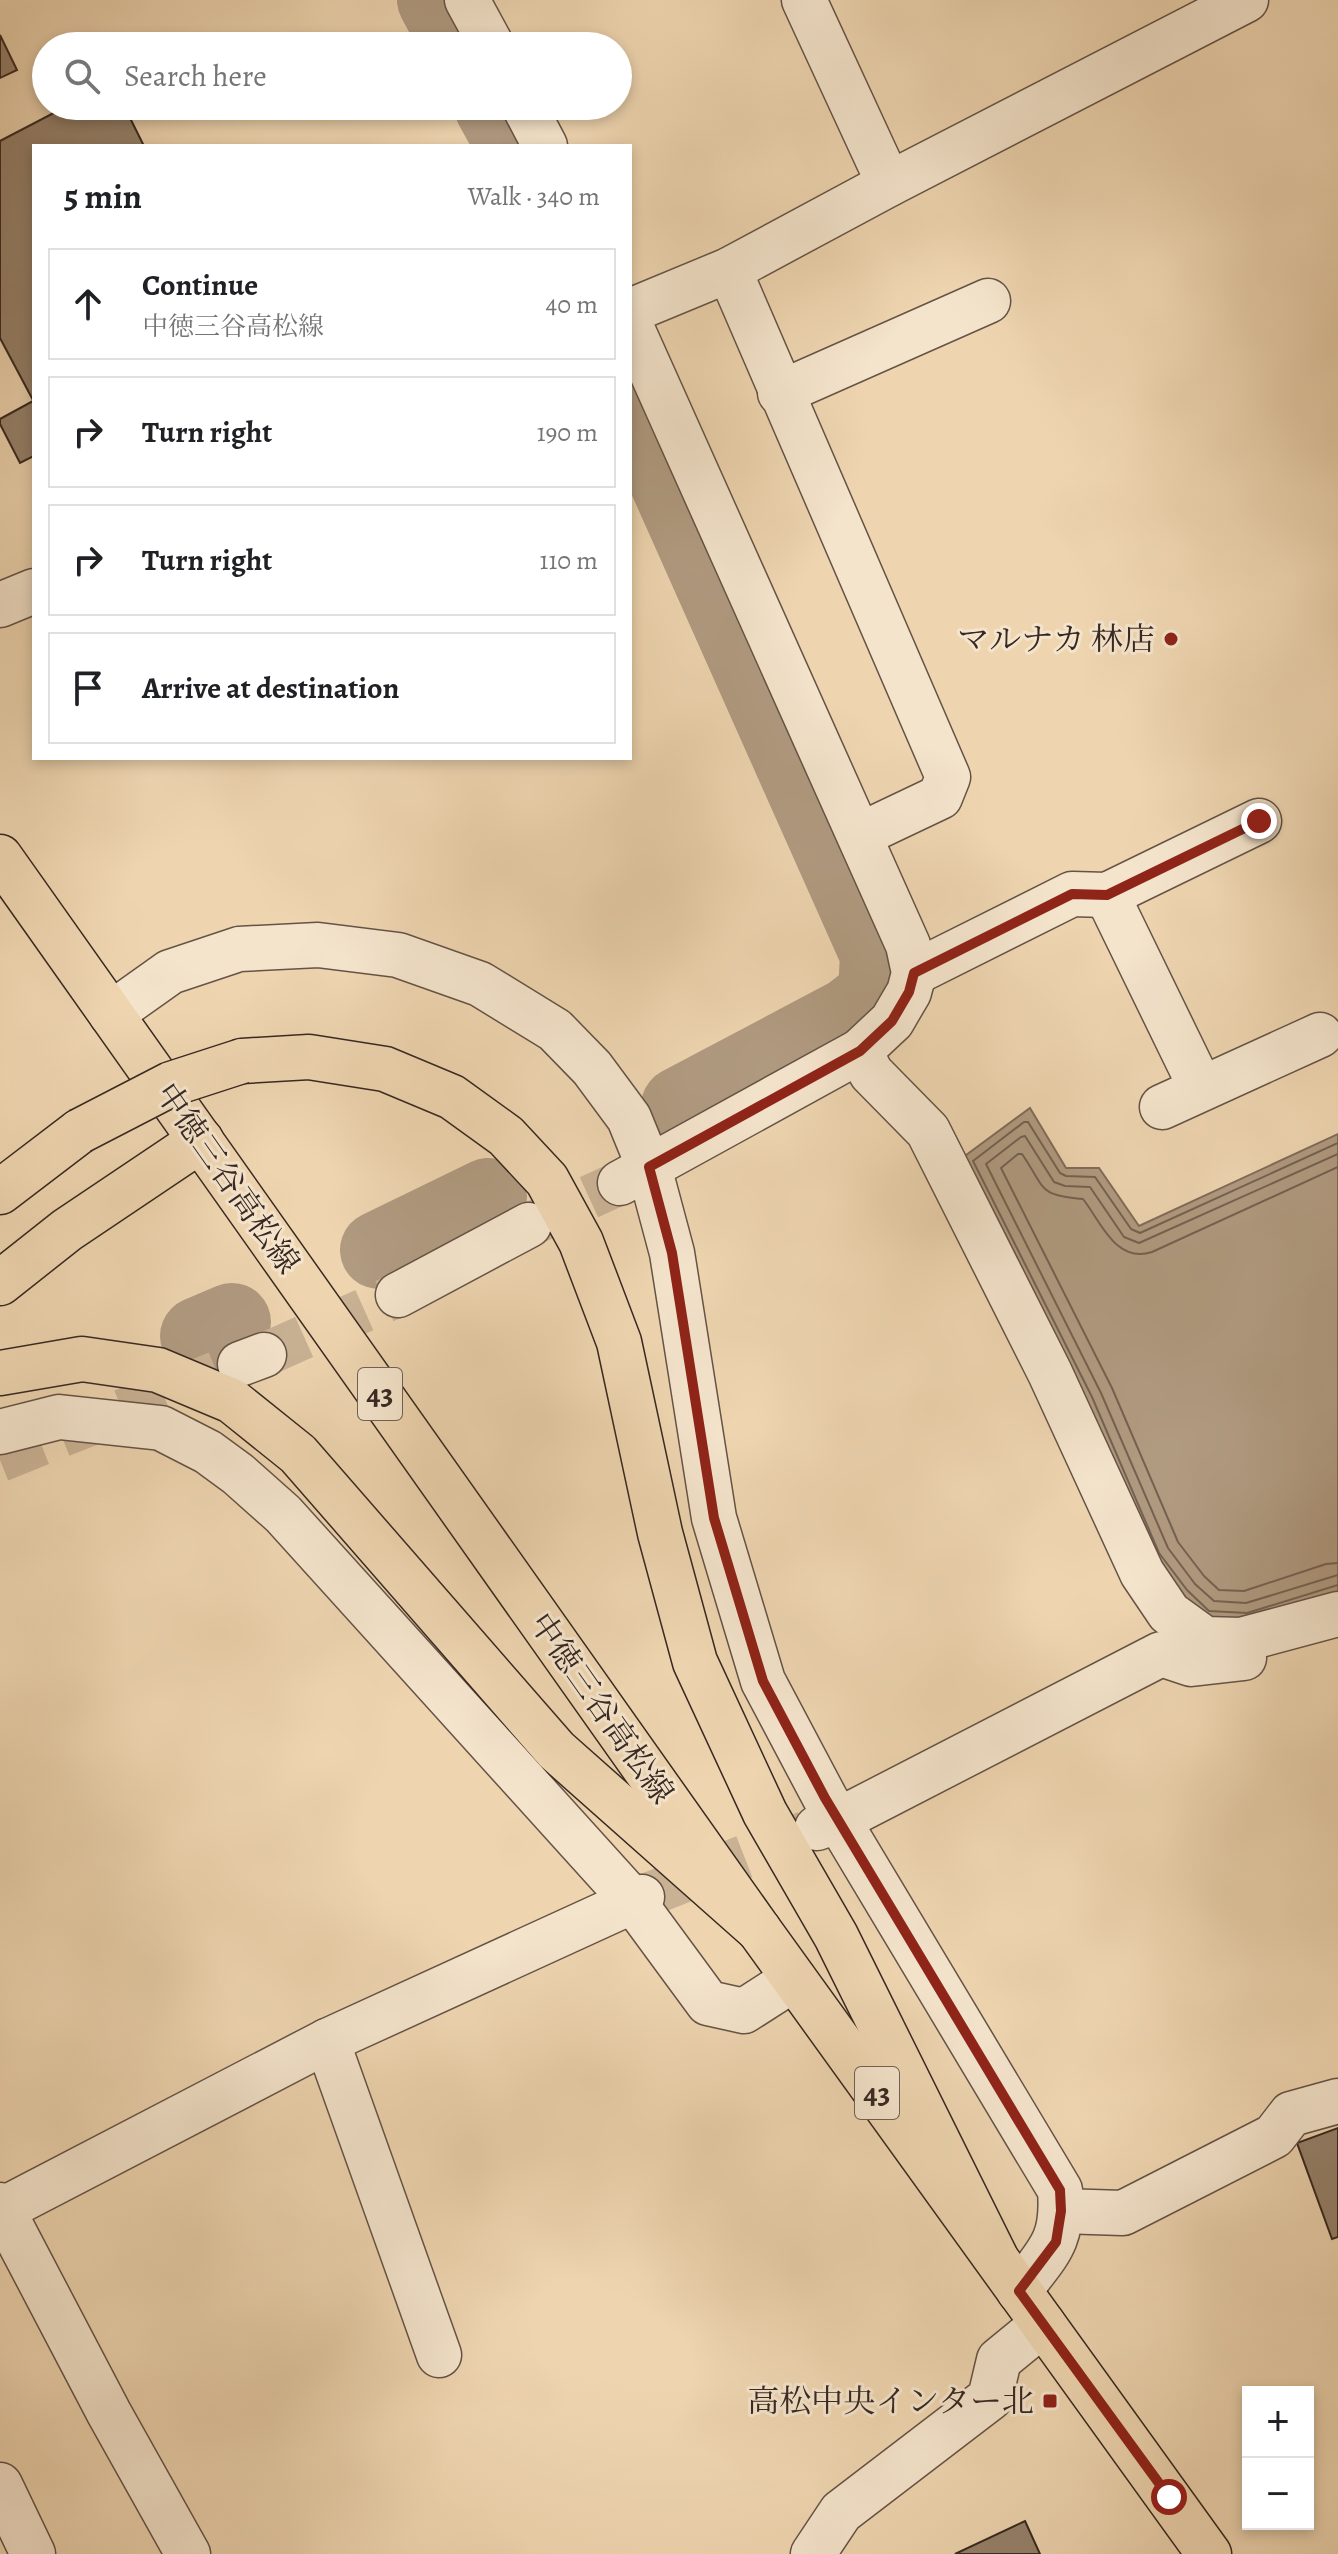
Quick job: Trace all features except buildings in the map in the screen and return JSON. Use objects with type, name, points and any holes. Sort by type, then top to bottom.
[{"type":"main road","name":"中徳三谷高松線","points":[[0,857],[759,1930],[1209,2554]]},
{"type":"main road","points":[[0,1192],[80,1131],[171,1084],[242,1061],[309,1057],[385,1069],[452,1097],[506,1136],[547,1180],[581,1242],[619,1342],[660,1533],[695,1662],[765,1813],[836,1936],[1019,2290]]},
{"type":"main road","points":[[0,1283],[67,1230],[201,1140]]},
{"type":"main road","points":[[0,1373],[82,1359],[158,1370],[232,1401],[298,1454],[556,1750],[759,1930]]},
{"type":"street","points":[[467,0],[484,32]]},
{"type":"street","points":[[804,0],[889,184]]},
{"type":"street","points":[[632,325],[889,184],[1246,0]]},
{"type":"street","points":[[531,120],[544,144]]},
{"type":"street","points":[[729,270],[948,777],[940,797],[860,835]]},
{"type":"street","points":[[780,393],[988,301]]},
{"type":"street","points":[[632,328],[860,835],[908,945],[914,973],[909,992],[892,1021],[860,1051],[634,1175]]},
{"type":"street","points":[[0,605],[32,592]]},
{"type":"street","points":[[914,973],[1072,894],[1107,895],[1259,821]]},
{"type":"street","points":[[1107,895],[1201,1088]]},
{"type":"street","points":[[111,1014],[170,972],[239,949],[318,945],[398,955],[480,984],[555,1030],[592,1068],[629,1118],[634,1175],[672,1253],[714,1518],[763,1681],[828,1824],[1041,2155],[1060,2190],[1061,2211],[1056,2242],[1019,2290],[990,2398],[841,2512],[813,2554]]},
{"type":"street","points":[[1162,1107],[1320,1035]]},
{"type":"street","points":[[860,1051],[871,1073],[928,1131],[1050,1373],[1142,1573],[1169,1613],[1205,1639],[1241,1640],[1338,1614]]},
{"type":"street","points":[[398,1295],[529,1225]]},
{"type":"street","points":[[0,1432],[59,1417],[161,1428],[208,1452],[283,1514],[638,1899],[708,2003],[744,2011],[794,1979]]},
{"type":"street","points":[[828,1824],[1161,1654],[1191,1664],[1272,1654],[1308,1641],[1338,1622]]},
{"type":"street","points":[[188,2554],[1,2209],[327,2041],[638,1899]]},
{"type":"street","points":[[327,2041],[439,2355]]},
{"type":"street","points":[[1061,2211],[1123,2213],[1274,2136],[1291,2114],[1338,2101]]},
{"type":"street","points":[[3,2502],[33,2554]]},
{"type":"water","points":[[1030,1108],[1066,1168],[1099,1168],[1139,1226],[1338,1134],[1338,1592],[1248,1621],[1206,1619],[1181,1596],[1152,1557],[962,1158]]},
{"type":"waterway","points":[[436,0],[453,32]]},
{"type":"waterway","points":[[501,120],[514,144]]},
{"type":"waterway","points":[[632,399],[879,954],[877,995],[850,1016],[680,1106]]},
{"type":"waterway","points":[[379,1250],[488,1197]]},
{"type":"waterway","points":[[199,1336],[232,1322]]},
{"type":"tunnel","points":[[529,1225],[620,1183]]},
{"type":"tunnel","points":[[264,1355],[398,1295]]},
{"type":"tunnel","points":[[0,1460],[217,1373]]},
{"type":"tunnel","points":[[642,1897],[815,1829]]},
{"type":"place","name":"マルナカ 林店","points":[[1171,639]]},
{"type":"place","name":"高松中央インター北","points":[[1050,2401]]},
{"type":"route","points":[[1169,2497],[1019,2291],[1056,2242],[1061,2211],[1060,2190],[825,1798],[763,1681],[714,1518],[672,1253],[649,1167],[860,1051],[892,1021],[909,992],[914,973],[1072,894],[1107,895],[1259,821]]}]
